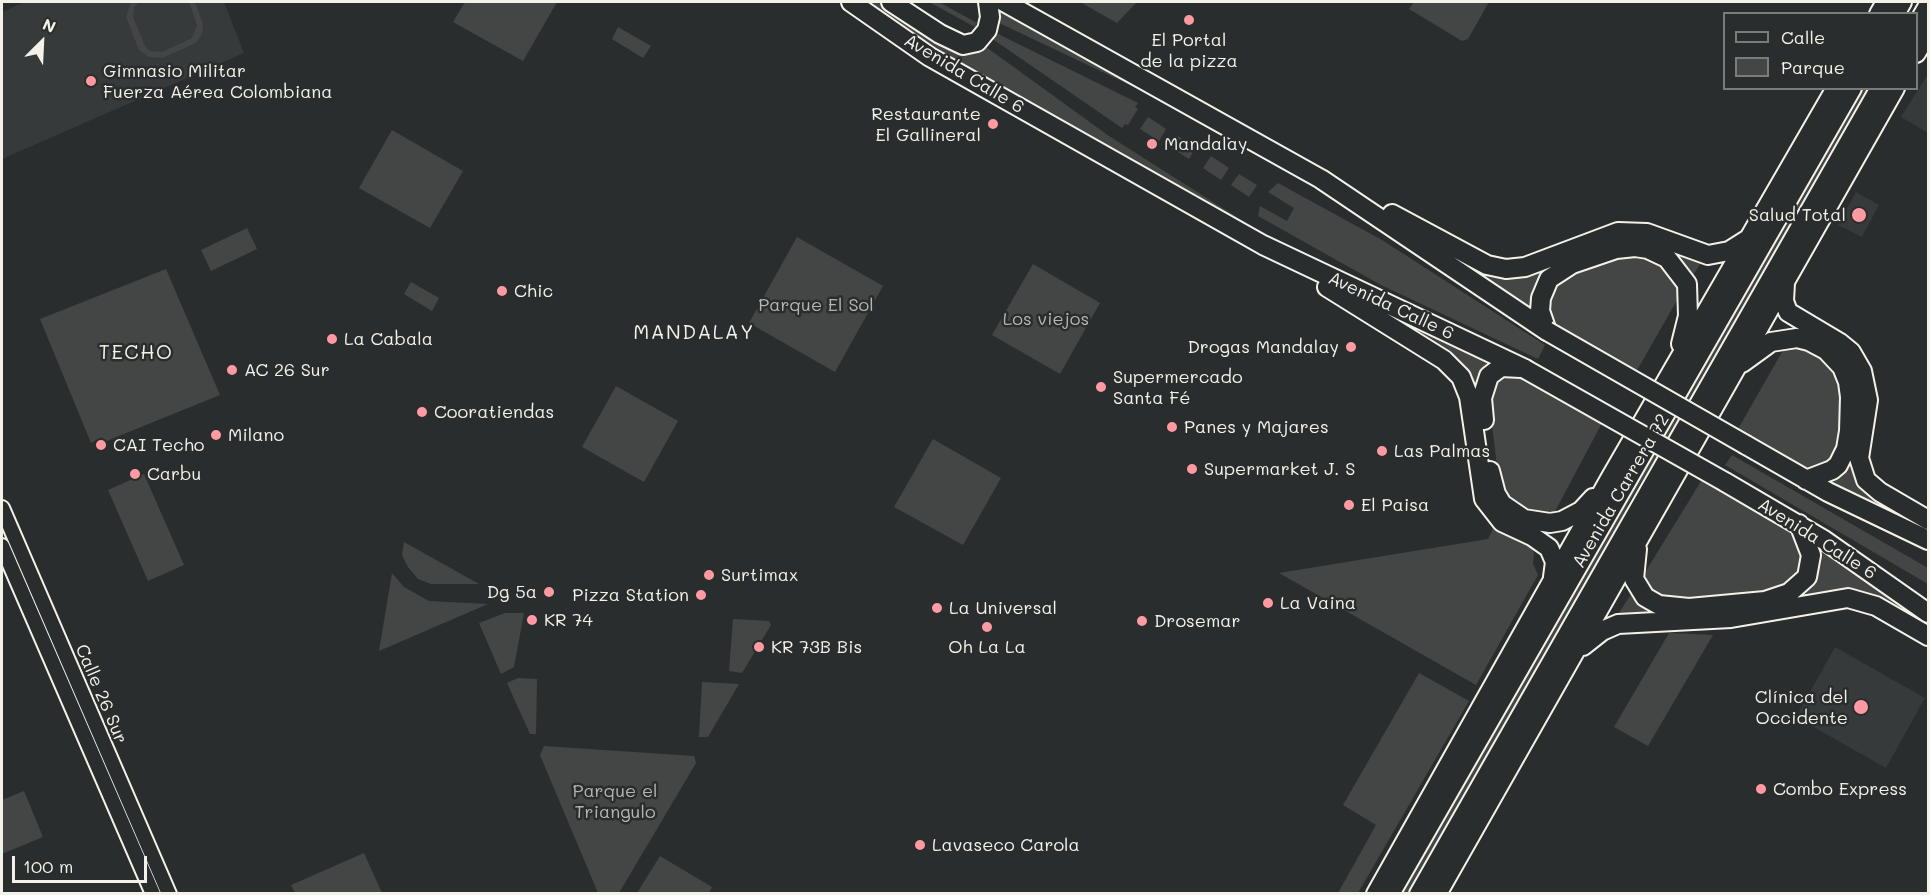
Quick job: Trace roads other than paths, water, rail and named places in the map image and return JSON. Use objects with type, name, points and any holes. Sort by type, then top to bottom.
[{"type":"highway","name":"Avenida Calle 6","points":[[851,2],[930,57],[1263,245],[1525,369],[1725,482],[1799,524],[1929,613]]},
{"type":"highway","points":[[891,2],[940,34],[963,45],[976,42],[987,30],[990,17],[988,2]]},
{"type":"highway","points":[[1004,2],[1321,178],[1498,269],[1525,267],[1618,232],[1647,233],[1708,255],[1729,251],[1750,238]]},
{"type":"highway","points":[[1918,25],[1929,6]]},
{"type":"highway","points":[[1918,51],[1929,33]]},
{"type":"highway","name":"Avenida Carrera 72","points":[[1376,894],[1515,650],[1552,580],[1835,90]]},
{"type":"highway","points":[[1840,110],[1845,90]]},
{"type":"highway","name":"Avenida Carrera 72","points":[[1390,894],[1851,90]]},
{"type":"highway","name":"Avenida Carrera 72","points":[[1437,894],[1548,699],[1568,648],[1879,90]]},
{"type":"highway","name":"Avenida Carrera 72","points":[[1419,894],[1568,648],[1639,537],[1894,90]]},
{"type":"highway","points":[[1321,178],[1547,331],[1806,480],[1929,540]]},
{"type":"highway","points":[[1263,245],[1454,368],[1469,397],[1484,499],[1502,522],[1532,536],[1549,548],[1555,562],[1552,580]]},
{"type":"highway","points":[[1547,331],[1540,311],[1541,298],[1548,279],[1558,271],[1617,249],[1635,247],[1648,249],[1675,265],[1687,284],[1688,316],[1675,365]]},
{"type":"highway","points":[[1785,281],[1784,301],[1788,312],[1840,343],[1851,352],[1862,371],[1868,400],[1859,458],[1866,480],[1880,492],[1929,520]]},
{"type":"highway","points":[[1734,370],[1753,353],[1771,342],[1797,338],[1827,350],[1842,368],[1848,382],[1850,397],[1850,431],[1846,449],[1838,465],[1832,470],[1806,480]]},
{"type":"highway","points":[[1525,369],[1509,367],[1494,370],[1482,392],[1492,482],[1502,504],[1524,519],[1550,523],[1562,521],[1581,511],[1611,477]]},
{"type":"highway","points":[[1639,537],[1634,579],[1652,602],[1671,608],[1740,604],[1780,598],[1803,583],[1810,570],[1811,555],[1799,524]]},
{"type":"highway","points":[[1568,648],[1618,624],[1731,618],[1848,598],[1876,606],[1929,636]]},
{"type":"highway","points":[[1514,678],[1515,650]]},
{"type":"highway","points":[[1445,848],[1482,813]]},
{"type":"highway","points":[[1376,894],[1406,866]]},
{"type":"main road","name":"Calle 26 Sur","points":[[2,508],[170,894]]},
{"type":"main road","name":"Calle 26 Sur","points":[[2,546],[153,894]]},
{"type":"place","name":"El Portal de la pizza","points":[[1189,20]]},
{"type":"place","name":"Gimnasio Militar Fuerza Aérea Colombiana","points":[[91,81]]},
{"type":"place","name":"Restaurante El Gallineral","points":[[993,124]]},
{"type":"place","name":"Mandalay","points":[[1152,144]]},
{"type":"place","name":"Salud Total","points":[[1859,215]]},
{"type":"place","name":"Chic","points":[[502,291]]},
{"type":"place","name":"La Cabala","points":[[332,339]]},
{"type":"place","name":"Drogas Mandalay","points":[[1351,347]]},
{"type":"place","name":"AC 26 Sur","points":[[232,370]]},
{"type":"place","name":"Supermercado Santa Fé","points":[[1101,387]]},
{"type":"place","name":"Cooratiendas","points":[[422,412]]},
{"type":"place","name":"Panes y Majares","points":[[1172,427]]},
{"type":"place","name":"Milano","points":[[216,435]]},
{"type":"place","name":"CAI Techo","points":[[101,445]]},
{"type":"place","name":"Las Palmas","points":[[1382,451]]},
{"type":"place","name":"Supermarket J. S","points":[[1192,469]]},
{"type":"place","name":"Carbu","points":[[135,474]]},
{"type":"place","name":"El Paisa","points":[[1349,505]]},
{"type":"place","name":"Surtimax","points":[[709,575]]},
{"type":"place","name":"Dg 5a","points":[[549,592]]},
{"type":"place","name":"Pizza Station","points":[[701,595]]},
{"type":"place","name":"La Vaina","points":[[1268,603]]},
{"type":"place","name":"La Universal","points":[[937,608]]},
{"type":"place","name":"KR 74","points":[[532,620]]},
{"type":"place","name":"Drosemar","points":[[1142,621]]},
{"type":"place","name":"Oh La La","points":[[987,627]]},
{"type":"place","name":"KR 73B Bis","points":[[759,647]]},
{"type":"place","name":"Clínica del Occidente","points":[[1861,707]]},
{"type":"place","name":"Combo Express","points":[[1761,789]]},
{"type":"place","name":"Lavaseco Carola","points":[[920,845]]},
{"type":"district","name":"MANDALAY","points":[[694,333]]},
{"type":"district","name":"TECHO","points":[[136,353]]},
{"type":"park label","name":"Parque El Sol","points":[[816,305]]},
{"type":"park label","name":"Los viejos","points":[[1046,319]]},
{"type":"park label","name":"Parque el Triangulo","points":[[615,801]]}]
